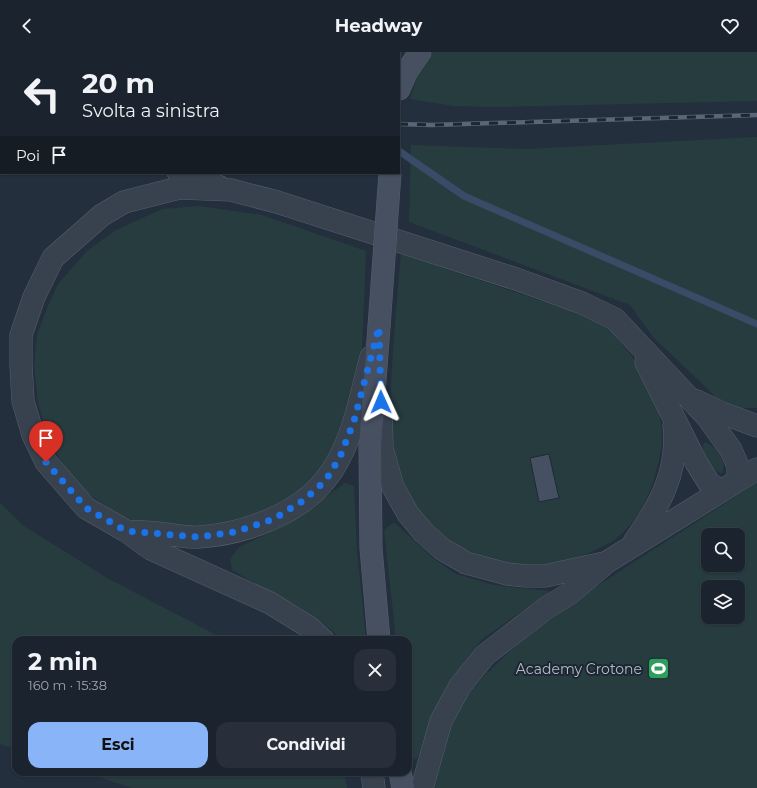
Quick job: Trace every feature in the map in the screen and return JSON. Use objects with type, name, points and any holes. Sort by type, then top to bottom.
[{"type":"main road","points":[[400,86],[407,71],[420,52]]},
{"type":"main road","points":[[379,636],[371,548],[370,454],[390,174]]},
{"type":"main road","points":[[387,776],[388,788]]},
{"type":"main road","points":[[401,776],[403,788]]},
{"type":"street","points":[[181,174],[231,190],[277,202],[516,279],[582,303],[615,319],[708,418],[731,450],[738,466],[729,486]]},
{"type":"street","points":[[231,190],[179,188],[124,202],[102,215],[53,258],[34,297],[21,335],[23,401],[33,435],[46,462],[86,508],[126,531],[151,549],[270,603],[309,627],[319,636]]},
{"type":"street","points":[[126,531],[198,537],[235,532],[274,519],[304,500],[326,480],[340,457],[354,421],[379,327]]},
{"type":"street","points":[[379,327],[382,448],[393,487],[408,514],[423,532],[442,549],[466,563],[507,574],[545,576],[607,562]]},
{"type":"street","points":[[634,338],[697,464],[709,483],[729,486]]},
{"type":"street","points":[[684,392],[703,405],[757,426]]},
{"type":"street","points":[[629,548],[662,498],[670,477],[675,454],[674,416]]},
{"type":"street","points":[[422,788],[441,721],[460,686],[486,655],[511,633],[546,608],[569,594],[607,562],[757,469]]},
{"type":"street","points":[[372,776],[374,788]]},
{"type":"green space","points":[[432,52],[757,52],[757,101],[495,107],[453,106],[410,99],[418,75]]},
{"type":"green space","points":[[757,137],[757,408],[741,408],[718,399],[653,337],[630,305],[409,222],[411,145],[526,149]]},
{"type":"green space","points":[[199,206],[262,215],[366,251],[362,352],[346,429],[310,486],[252,524],[154,528],[122,517],[90,495],[67,471],[50,442],[38,404],[34,365],[37,335],[58,284],[88,250],[116,230],[162,209]]},
{"type":"green space","points":[[401,254],[586,316],[610,330],[629,353],[644,375],[655,399],[659,411],[662,443],[653,482],[646,499],[632,523],[619,537],[591,552],[560,562],[528,565],[498,561],[469,551],[444,535],[422,514],[405,487],[394,456],[390,430],[393,352]]},
{"type":"green space","points":[[704,442],[717,450],[720,454],[723,464],[722,473],[714,469],[707,460],[703,446]]},
{"type":"green space","points":[[345,483],[354,486],[357,550],[366,636],[337,636],[317,618],[303,609],[232,570],[230,559],[239,547],[286,525]]},
{"type":"green space","name":"Academy Crotone","points":[[757,483],[757,788],[434,788],[445,741],[462,702],[484,676],[522,640],[564,607]]},
{"type":"green space","points":[[0,503],[24,526],[109,579],[218,636],[12,636],[12,748],[0,744]]},
{"type":"green space","points":[[394,522],[433,558],[456,574],[494,585],[551,591],[481,640],[455,675],[421,753],[415,760],[412,755],[412,636],[396,636],[384,530]]},
{"type":"green space","points":[[96,776],[345,776],[347,788],[132,788]]},
{"type":"building","points":[[549,454],[559,498],[539,502],[530,458]]},
{"type":"waterway","points":[[400,152],[464,196],[757,324]]},
{"type":"railway","points":[[400,124],[432,125],[757,115]]},
{"type":"place","name":"Academy Crotone","points":[[658,669]]},
{"type":"route","points":[[46,462],[65,486],[86,508],[126,531],[198,537],[235,532],[274,519],[304,500],[326,480],[340,457],[354,421],[379,327],[381,402]]}]
